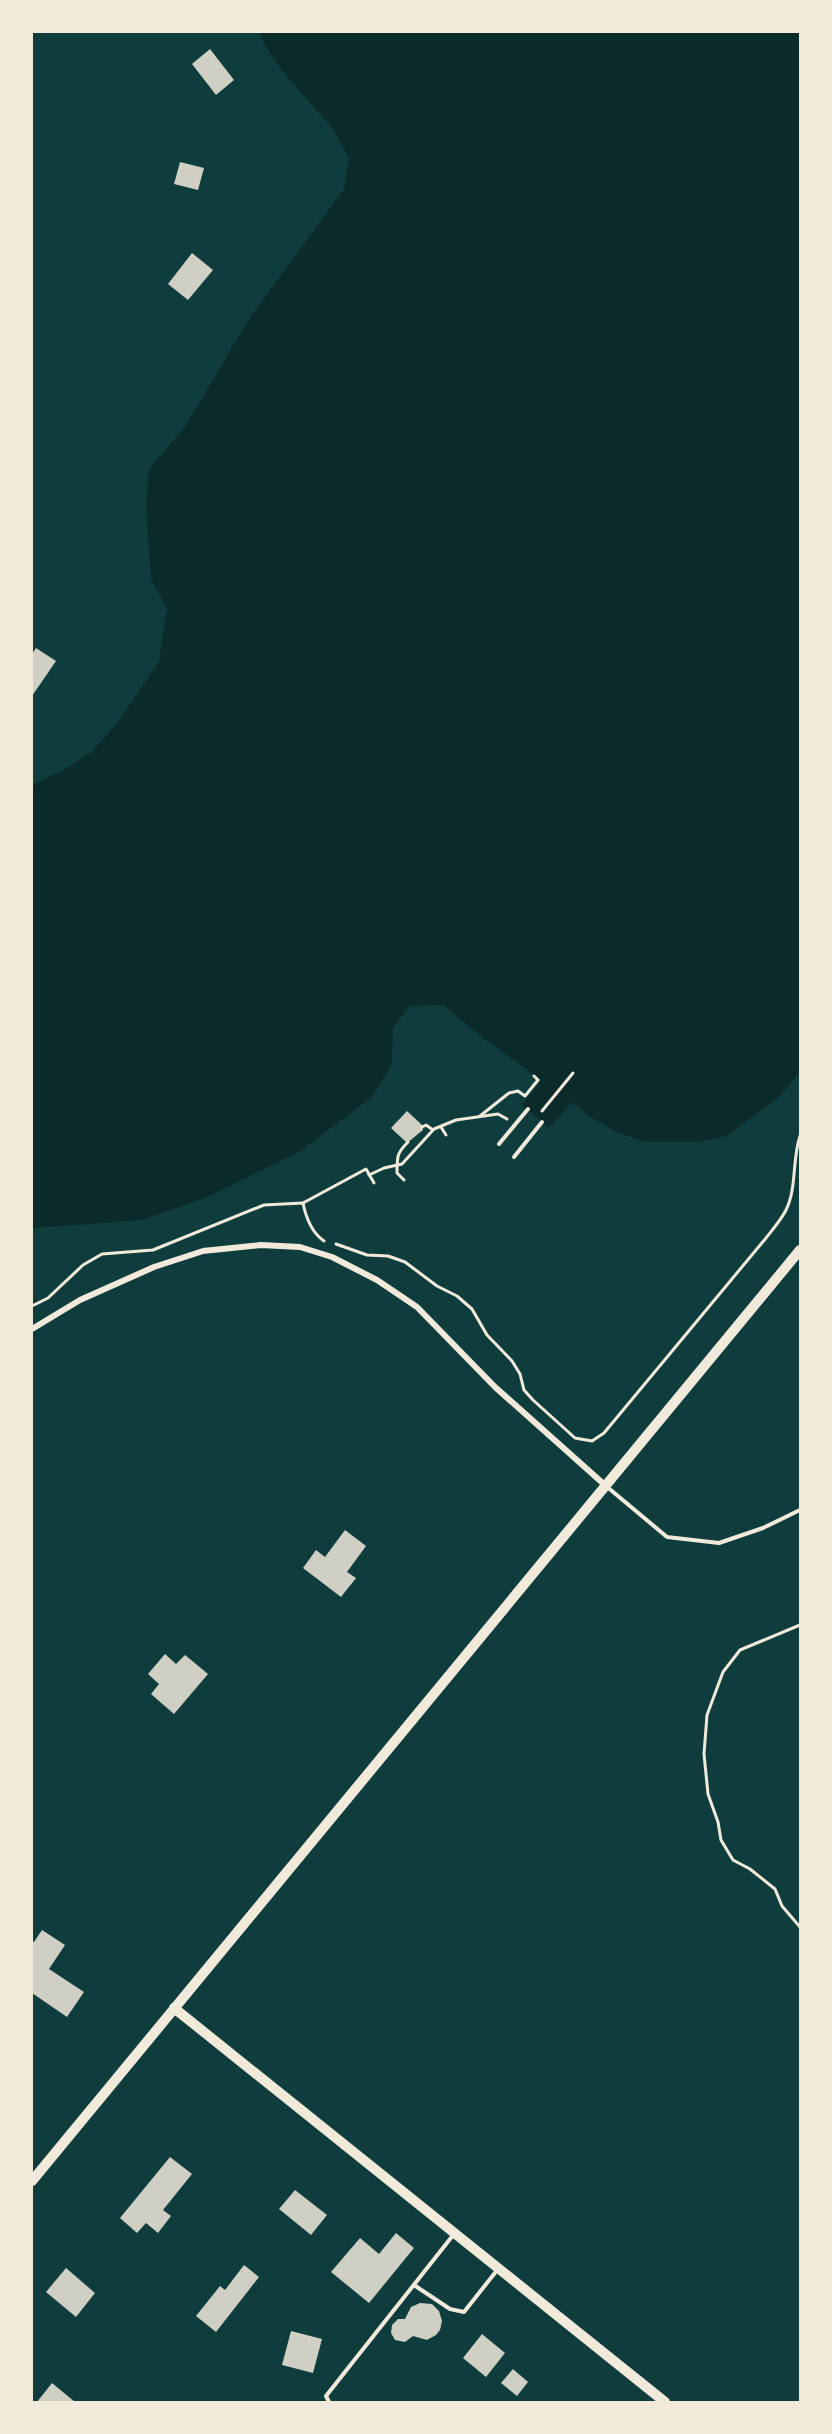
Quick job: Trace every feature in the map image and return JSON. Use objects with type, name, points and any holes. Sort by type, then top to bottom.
[{"type":"street","points":[[32,1329],[80,1300],[154,1267],[204,1251],[261,1245],[300,1247],[332,1257],[377,1280],[417,1307],[495,1387],[606,1486]]},
{"type":"street","points":[[32,2181],[801,1250]]},
{"type":"street","points":[[174,2008],[665,2403]]},
{"type":"lane","points":[[499,1144],[528,1110]]},
{"type":"lane","points":[[514,1157],[542,1122]]},
{"type":"lane","points":[[606,1486],[667,1537],[719,1543],[763,1528],[801,1510]]},
{"type":"lane","points":[[329,2403],[326,2396],[454,2233]]},
{"type":"lane","points":[[414,2285],[450,2310],[464,2312],[498,2268]]},
{"type":"path","points":[[560,1088],[573,1073]]},
{"type":"path","points":[[479,1118],[509,1093],[518,1091],[525,1096],[538,1080],[534,1076]]},
{"type":"path","points":[[369,1175],[402,1164],[433,1131],[462,1117],[479,1118],[498,1114],[516,1125]]},
{"type":"path","points":[[422,1127],[426,1125],[433,1131]]},
{"type":"path","points":[[441,1126],[446,1135]]},
{"type":"path","points":[[336,1244],[367,1255],[388,1256],[405,1262],[437,1286],[456,1296],[471,1309],[488,1335],[512,1361],[520,1374],[524,1390],[533,1400],[575,1438],[592,1441],[604,1433],[766,1238],[786,1209],[792,1189],[795,1151],[801,1136]]},
{"type":"path","points":[[404,1180],[397,1173],[399,1164],[397,1154],[408,1142]]},
{"type":"path","points":[[32,1306],[48,1298],[83,1264],[102,1254],[153,1250],[264,1205],[303,1203],[366,1169],[374,1183]]},
{"type":"path","points":[[303,1203],[310,1226],[324,1241]]},
{"type":"path","points":[[801,1626],[740,1650],[723,1672],[707,1715],[704,1754],[708,1794],[718,1822],[721,1840],[733,1860],[750,1869],[775,1889],[782,1906],[801,1927]]},
{"type":"water","points":[[259,32],[800,32],[800,1072],[778,1098],[726,1136],[700,1142],[646,1142],[616,1132],[589,1116],[572,1102],[549,1128],[522,1105],[542,1080],[483,1038],[443,1005],[410,1006],[393,1028],[392,1064],[372,1097],[300,1151],[205,1198],[142,1220],[32,1228],[32,785],[92,752],[118,722],[159,662],[167,609],[151,579],[146,504],[149,469],[185,427],[249,319],[344,189],[349,158],[330,126],[272,56]]},
{"type":"building","points":[[210,49],[234,80],[216,95],[192,64]]},
{"type":"building","points":[[180,162],[204,168],[198,190],[174,184]]},
{"type":"building","points":[[192,253],[213,270],[188,300],[168,284]]},
{"type":"building","points":[[36,648],[56,661],[32,696],[32,654]]},
{"type":"building","points":[[407,1111],[423,1126],[423,1130],[407,1143],[391,1128]]},
{"type":"building","points":[[345,1530],[366,1546],[347,1572],[356,1578],[341,1597],[303,1568],[316,1550],[325,1557]]},
{"type":"building","points":[[165,1654],[176,1664],[185,1655],[208,1674],[174,1714],[151,1694],[159,1684],[148,1674]]},
{"type":"building","points":[[42,1930],[65,1945],[49,1969],[84,1992],[67,2017],[32,1993],[32,1941],[34,1942]]},
{"type":"building","points":[[170,2157],[192,2174],[163,2210],[171,2216],[158,2233],[146,2223],[137,2233],[120,2218]]},
{"type":"building","points":[[295,2190],[327,2215],[311,2235],[279,2209]]},
{"type":"building","points":[[396,2233],[414,2248],[369,2303],[331,2272],[360,2238],[379,2254]]},
{"type":"building","points":[[244,2265],[259,2277],[216,2332],[196,2316],[220,2286],[225,2290]]},
{"type":"building","points":[[66,2268],[95,2293],[76,2317],[46,2292]]},
{"type":"building","points":[[420,2303],[432,2304],[439,2311],[442,2321],[440,2330],[427,2340],[413,2336],[405,2342],[395,2340],[391,2333],[392,2325],[398,2319],[405,2319],[411,2307]]},
{"type":"building","points":[[291,2331],[322,2339],[313,2373],[282,2365]]},
{"type":"building","points":[[482,2334],[505,2353],[486,2377],[463,2358]]},
{"type":"building","points":[[513,2369],[528,2382],[517,2396],[501,2383]]},
{"type":"building","points":[[52,2383],[75,2402],[37,2402]]}]
